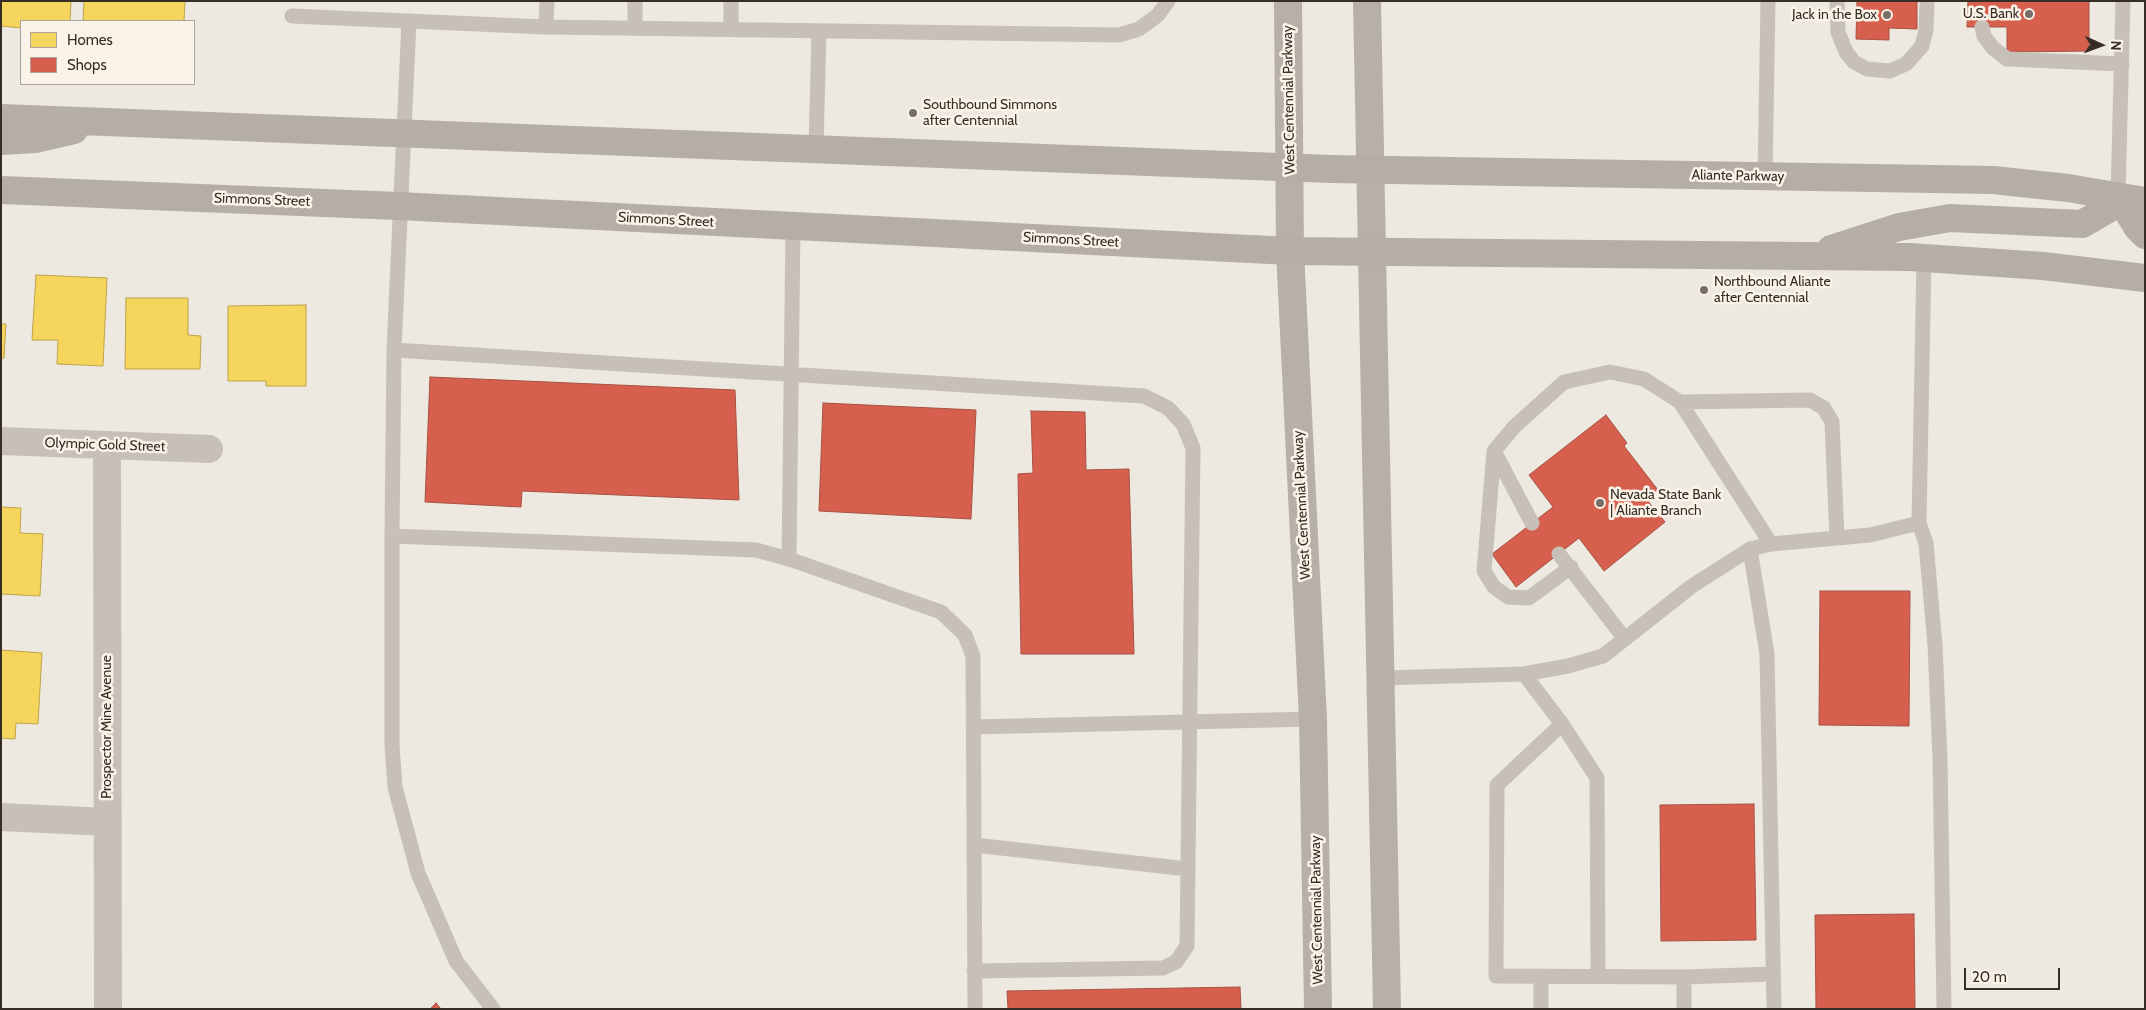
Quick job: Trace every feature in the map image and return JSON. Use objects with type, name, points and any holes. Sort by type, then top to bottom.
[{"type":"main road","name":"West Centennial Parkway","points":[[1288,1],[1290,251],[1313,719],[1318,1009]]},
{"type":"main road","points":[[1367,1],[1372,170],[1387,1009]]},
{"type":"main road","points":[[1,118],[1290,167]]},
{"type":"main road","points":[[1,141],[35,140],[104,122]]},
{"type":"main road","name":"Aliante Parkway","points":[[1290,167],[1993,180],[2145,201]]},
{"type":"main road","name":"Simmons Street","points":[[1,190],[399,206],[1290,251],[1372,253]]},
{"type":"main road","points":[[1808,256],[1899,227],[1950,218],[2082,224],[2108,209],[2118,196],[2138,228],[2145,235]]},
{"type":"main road","points":[[1372,253],[1924,258],[2043,266],[2145,278]]},
{"type":"street","name":"Olympic Gold Street","points":[[1,441],[209,449]]},
{"type":"street","name":"Prospector Mine Avenue","points":[[107,445],[108,1009]]},
{"type":"street","points":[[1,817],[108,822]]},
{"type":"lane","points":[[546,27],[547,1]]},
{"type":"lane","points":[[635,1],[635,28]]},
{"type":"lane","points":[[731,1],[731,29]]},
{"type":"lane","points":[[292,16],[546,27],[1119,34],[1139,29],[1158,15],[1168,1]]},
{"type":"lane","points":[[1766,176],[1768,1]]},
{"type":"lane","points":[[1837,1],[1838,32],[1846,52],[1854,62],[1867,69],[1890,71],[1906,64],[1922,46],[1926,30],[1927,1]]},
{"type":"lane","points":[[2118,196],[2123,1]]},
{"type":"lane","points":[[409,21],[405,134],[399,206],[394,350],[392,746],[395,787],[418,873],[456,961],[493,1009]]},
{"type":"lane","points":[[1982,27],[1984,36],[1993,48],[2007,59],[2122,64]]},
{"type":"lane","points":[[816,149],[819,31]]},
{"type":"lane","points":[[789,559],[793,226]]},
{"type":"lane","points":[[1924,258],[1919,523],[1926,543],[1935,646],[1940,759],[1944,1009]]},
{"type":"lane","points":[[394,350],[1144,396],[1168,408],[1183,424],[1193,448],[1188,723],[1187,946],[1176,962],[1163,968],[974,971]]},
{"type":"lane","points":[[1571,567],[1529,598],[1508,597],[1494,586],[1484,571],[1494,451],[1514,427],[1564,382],[1610,372],[1644,379],[1680,402],[1771,544]]},
{"type":"lane","points":[[1680,402],[1810,400],[1824,408],[1832,422],[1837,538]]},
{"type":"lane","points":[[1494,451],[1532,523]]},
{"type":"lane","points":[[1380,678],[1524,674],[1568,666],[1603,656],[1692,586],[1750,549],[1771,544],[1870,535],[1919,523]]},
{"type":"lane","points":[[392,536],[756,550],[789,559],[941,612],[965,635],[973,656],[975,1009]]},
{"type":"lane","points":[[1750,549],[1766,654],[1774,1009]]},
{"type":"lane","points":[[1559,554],[1571,567],[1625,639]]},
{"type":"lane","points":[[1524,674],[1562,724],[1597,778],[1598,976]]},
{"type":"lane","points":[[973,727],[1313,719]]},
{"type":"lane","points":[[1562,724],[1497,785],[1496,976],[1684,977],[1773,974]]},
{"type":"lane","points":[[974,845],[1188,869]]},
{"type":"lane","points":[[1540,1009],[1541,976]]},
{"type":"lane","points":[[1684,977],[1684,1009]]},
{"type":"building: Homes","points":[[1,1],[71,1],[70,20],[20,20],[20,28],[1,26]]},
{"type":"building: Homes","points":[[84,1],[185,1],[184,20],[83,20]]},
{"type":"building: Homes","points":[[36,275],[107,278],[103,366],[57,364],[58,340],[32,340]]},
{"type":"building: Homes","points":[[126,298],[188,298],[188,335],[201,336],[200,369],[125,369]]},
{"type":"building: Homes","points":[[306,305],[306,386],[266,386],[266,381],[228,381],[228,306]]},
{"type":"building: Homes","points":[[1,324],[6,324],[4,358],[1,358]]},
{"type":"building: Homes","points":[[1,507],[21,508],[20,533],[43,534],[40,596],[1,594]]},
{"type":"building: Homes","points":[[1,650],[42,653],[38,724],[16,723],[15,739],[1,738]]},
{"type":"building: Shops","name":"Jack in the Box","points":[[1857,1],[1917,1],[1917,29],[1889,28],[1889,40],[1856,39]]},
{"type":"building: Shops","name":"U.S. Bank","points":[[1968,1],[2089,1],[2089,51],[2007,52],[2007,27],[1967,27]]},
{"type":"building: Shops","points":[[430,377],[735,390],[739,500],[522,491],[521,507],[425,502]]},
{"type":"building: Shops","points":[[823,403],[976,410],[971,519],[819,511]]},
{"type":"building: Shops","points":[[1031,411],[1085,412],[1086,470],[1129,469],[1134,654],[1021,654],[1018,474],[1033,473]]},
{"type":"building: Shops","name":"Nevada State Bank | Aliante Branch","points":[[1606,415],[1627,443],[1624,446],[1658,490],[1647,500],[1665,522],[1604,571],[1579,538],[1516,587],[1492,554],[1553,507],[1529,475]]},
{"type":"building: Shops","points":[[1820,591],[1910,591],[1909,726],[1819,725]]},
{"type":"building: Shops","points":[[1754,804],[1756,940],[1661,941],[1660,805]]},
{"type":"building: Shops","points":[[1914,914],[1915,1009],[1816,1009],[1815,915]]},
{"type":"building: Shops","points":[[1240,987],[1241,1009],[1008,1009],[1007,991]]},
{"type":"building: Shops","points":[[436,1003],[441,1009],[430,1009]]},
{"type":"place","name":"U.S. Bank","points":[[2029,14]]},
{"type":"place","name":"Jack in the Box","points":[[1887,15]]},
{"type":"place","name":"Southbound Simmons after Centennial","points":[[913,113]]},
{"type":"place","name":"Northbound Aliante after Centennial","points":[[1704,290]]},
{"type":"place","name":"Nevada State Bank | Aliante Branch","points":[[1600,503]]}]
